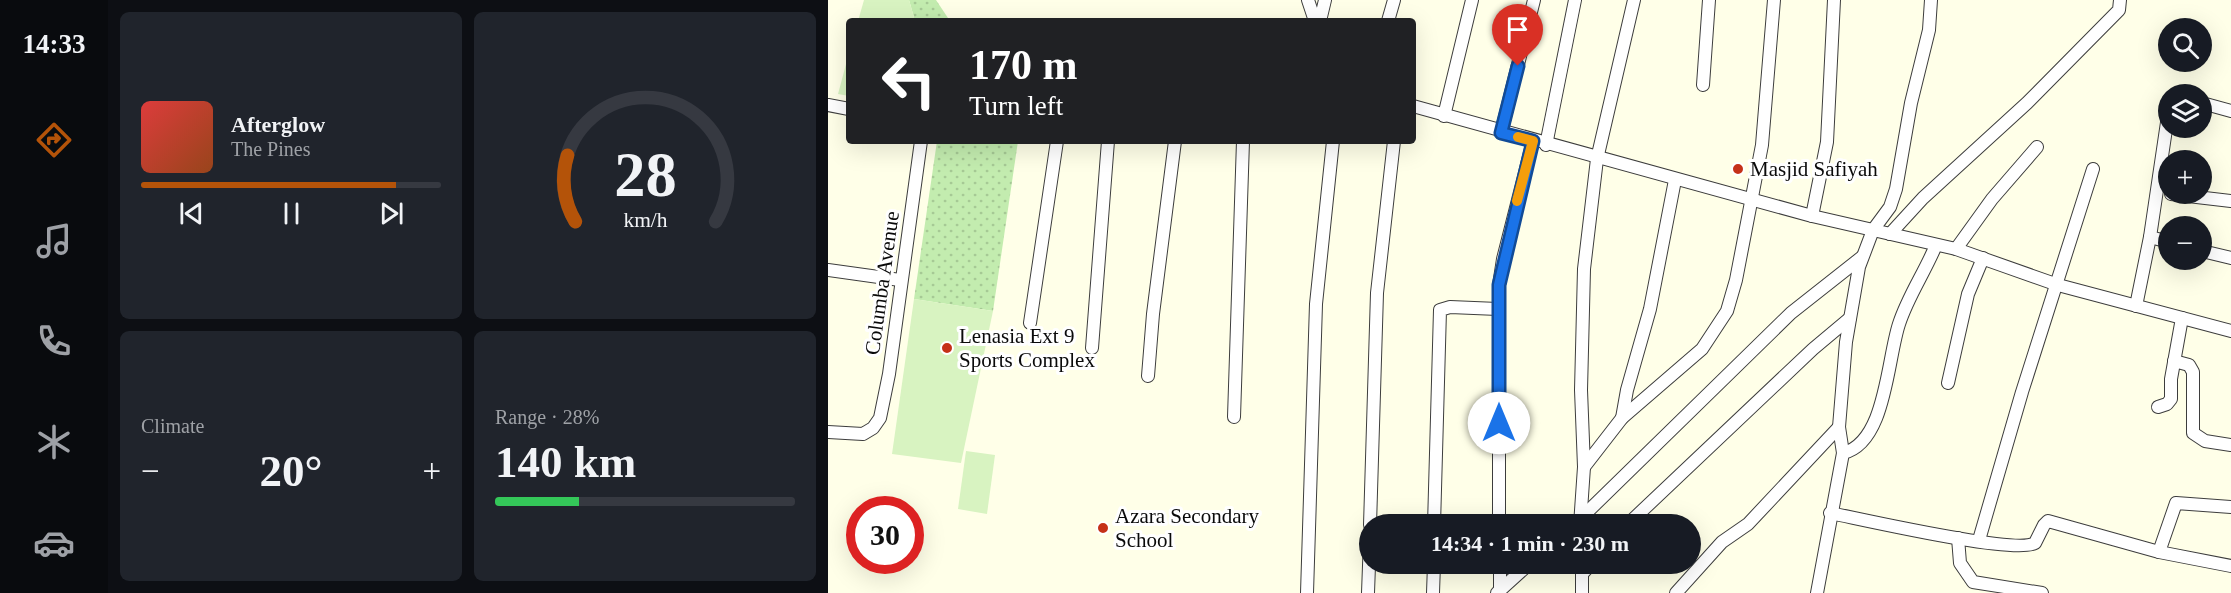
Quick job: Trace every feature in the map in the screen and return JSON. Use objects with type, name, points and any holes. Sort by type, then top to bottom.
[{"type":"street","points":[[1308,0],[1314,18]]},
{"type":"street","points":[[1321,18],[1325,0]]},
{"type":"street","points":[[1389,18],[1394,0]]},
{"type":"street","points":[[1444,116],[1472,0]]},
{"type":"street","points":[[1501,133],[1534,0]]},
{"type":"street","points":[[1546,145],[1575,0]]},
{"type":"street","points":[[1579,514],[1584,467],[1581,390],[1582,302],[1597,159],[1634,0]]},
{"type":"street","points":[[1703,85],[1709,0]]},
{"type":"street","points":[[1584,467],[1622,418],[1691,361],[1713,336],[1727,311],[1736,280],[1762,145],[1774,0]]},
{"type":"street","points":[[1812,216],[1827,142],[1834,0]]},
{"type":"street","points":[[1817,593],[1830,513],[1843,453],[1839,428],[1850,318],[1863,257],[1873,230],[1890,207],[1896,189],[1911,103],[1929,30],[1931,0]]},
{"type":"street","points":[[1890,234],[1923,198],[2027,103],[2119,10],[2120,0]]},
{"type":"street","points":[[828,105],[846,108]]},
{"type":"street","points":[[2212,106],[2231,111]]},
{"type":"street","points":[[1416,107],[1501,133],[1675,180],[1812,216],[1956,249],[2058,285],[2231,332]]},
{"type":"street","points":[[2136,306],[2150,237],[2164,138]]},
{"type":"street","points":[[1499,514],[1498,309],[1503,259],[1533,141]]},
{"type":"street","name":"Columba Avenue","points":[[828,432],[856,435],[873,428],[880,418],[889,374],[900,280],[921,144]]},
{"type":"street","points":[[1030,323],[1058,144]]},
{"type":"street","points":[[1092,348],[1108,144]]},
{"type":"street","points":[[1148,376],[1175,144]]},
{"type":"street","points":[[1234,417],[1243,144]]},
{"type":"street","points":[[1307,593],[1317,283],[1333,144]]},
{"type":"street","points":[[1370,514],[1377,293],[1394,144]]},
{"type":"street","points":[[1956,249],[1992,199],[2037,147]]},
{"type":"street","points":[[1979,540],[2022,392],[2058,285],[2093,169]]},
{"type":"street","points":[[1622,418],[1627,390],[1650,309],[1675,180]]},
{"type":"street","points":[[2212,199],[2231,201]]},
{"type":"street","points":[[2150,237],[2158,239]]},
{"type":"street","points":[[1843,453],[1859,447],[1878,416],[1899,325],[1936,245]]},
{"type":"street","points":[[2212,253],[2231,258]]},
{"type":"street","points":[[1588,514],[1665,439],[1695,404],[1791,313],[1863,257]]},
{"type":"street","points":[[1948,383],[1968,294],[1983,258]]},
{"type":"street","points":[[828,270],[900,280]]},
{"type":"street","points":[[1434,514],[1440,310],[1450,307],[1498,309]]},
{"type":"street","points":[[1639,514],[1804,357],[1850,318]]},
{"type":"street","points":[[2158,407],[2167,404],[2171,399],[2174,361],[2182,318]]},
{"type":"street","points":[[2174,361],[2189,365],[2193,372],[2193,433],[2205,441],[2231,445]]},
{"type":"street","points":[[1676,593],[1722,542],[1748,524],[1839,428]]},
{"type":"street","points":[[2158,552],[2175,503],[2231,507]]},
{"type":"street","points":[[1830,513],[1958,538],[2028,547],[2035,543],[2048,521],[2158,552],[2231,566]]},
{"type":"street","points":[[1958,538],[1960,563],[1973,588],[2042,593]]},
{"type":"street","points":[[1368,593],[1369,574]]},
{"type":"street","points":[[1433,593],[1434,574]]},
{"type":"street","points":[[1499,592],[1500,574]]},
{"type":"street","points":[[1499,592],[1518,574]]},
{"type":"street","points":[[1582,574],[1582,593]]},
{"type":"green space","points":[[864,0],[909,0],[914,18],[859,18]]},
{"type":"green space","points":[[909,0],[936,0],[948,18],[914,18]]},
{"type":"green space","points":[[846,64],[846,95],[838,94]]},
{"type":"green space","points":[[937,144],[1018,144],[993,311],[914,299]]},
{"type":"green space","name":"Lenasia Ext 9 Sports Complex","points":[[914,299],[993,311],[961,463],[892,454]]},
{"type":"green space","points":[[966,451],[995,455],[987,514],[958,509]]},
{"type":"slow traffic","points":[[1517,201],[1533,141],[1518,137]]},
{"type":"place","name":"Masjid Safiyah","points":[[1738,169]]},
{"type":"place","name":"Lenasia Ext 9 Sports Complex","points":[[947,348]]},
{"type":"place","name":"Azara Secondary School","points":[[1103,528]]},
{"type":"route","points":[[1499,423],[1499,285],[1503,259],[1533,141],[1501,133],[1518,66]]}]
